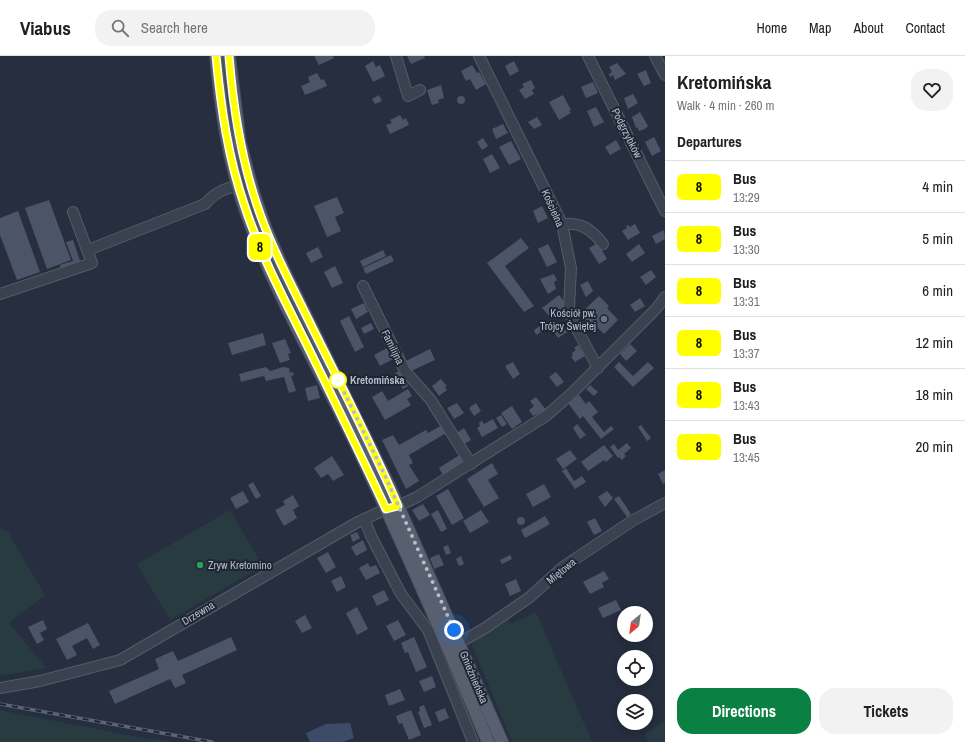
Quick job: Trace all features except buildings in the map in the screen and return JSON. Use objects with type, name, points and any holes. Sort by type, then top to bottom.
[{"type":"main road","name":"Gnieźnieńska","points":[[216,56],[224,125],[244,184],[263,222],[281,264],[356,414],[502,742]]},
{"type":"main road","name":"Gnieźnieńska","points":[[229,56],[249,219],[266,262],[348,428],[386,509],[488,742]]},
{"type":"street","points":[[396,56],[408,96],[420,90]]},
{"type":"street","name":"Kościelna","points":[[479,56],[562,224],[572,268],[570,308],[574,324],[598,368]]},
{"type":"street","name":"Podgrzybków","points":[[588,56],[665,211]]},
{"type":"street","points":[[655,56],[665,76]]},
{"type":"street","points":[[88,250],[205,204],[215,193],[244,184]]},
{"type":"street","points":[[0,294],[92,263],[73,212]]},
{"type":"street","points":[[562,224],[576,223],[582,226],[603,244]]},
{"type":"street","name":"Familijna","points":[[363,286],[405,371],[430,399],[471,464]]},
{"type":"street","points":[[386,509],[398,506],[471,464],[550,413],[598,368],[656,310],[665,298]]},
{"type":"street","name":"Miętowa","points":[[459,643],[485,628],[530,597],[563,567],[632,521],[664,506]]},
{"type":"street","name":"Drzewna","points":[[0,688],[40,681],[120,660],[248,584],[364,519],[386,509]]},
{"type":"street","points":[[364,519],[377,550],[401,594],[428,630],[474,742]]},
{"type":"green space","name":"Zryw Kretomino","points":[[230,510],[263,566],[170,620],[137,564]]},
{"type":"green space","points":[[0,528],[8,532],[45,595],[9,623],[46,668],[0,676]]},
{"type":"green space","points":[[536,612],[592,742],[512,742],[471,643],[508,618],[511,624]]},
{"type":"green space","points":[[0,710],[143,738],[176,742],[0,742]]},
{"type":"green space","points":[[665,720],[665,742],[648,742],[645,734],[653,730],[653,728]]},
{"type":"water","points":[[350,723],[354,738],[343,742],[310,742],[306,733],[326,724]]},
{"type":"railway","points":[[0,704],[212,742]]},
{"type":"bus line","name":"8","points":[[216,56],[228,145],[244,206],[254,233],[273,277],[348,428],[386,509],[398,506],[356,414],[283,269],[261,218],[240,143],[229,56]]},
{"type":"place","name":"Kościół pw. Trójcy Świętej","points":[[604,319]]},
{"type":"place","name":"Kretomińska","points":[[338,380]]},
{"type":"place","name":"Zryw Kretomino","points":[[200,565]]},
{"type":"route","points":[[338,380],[382,469],[454,630]]}]
